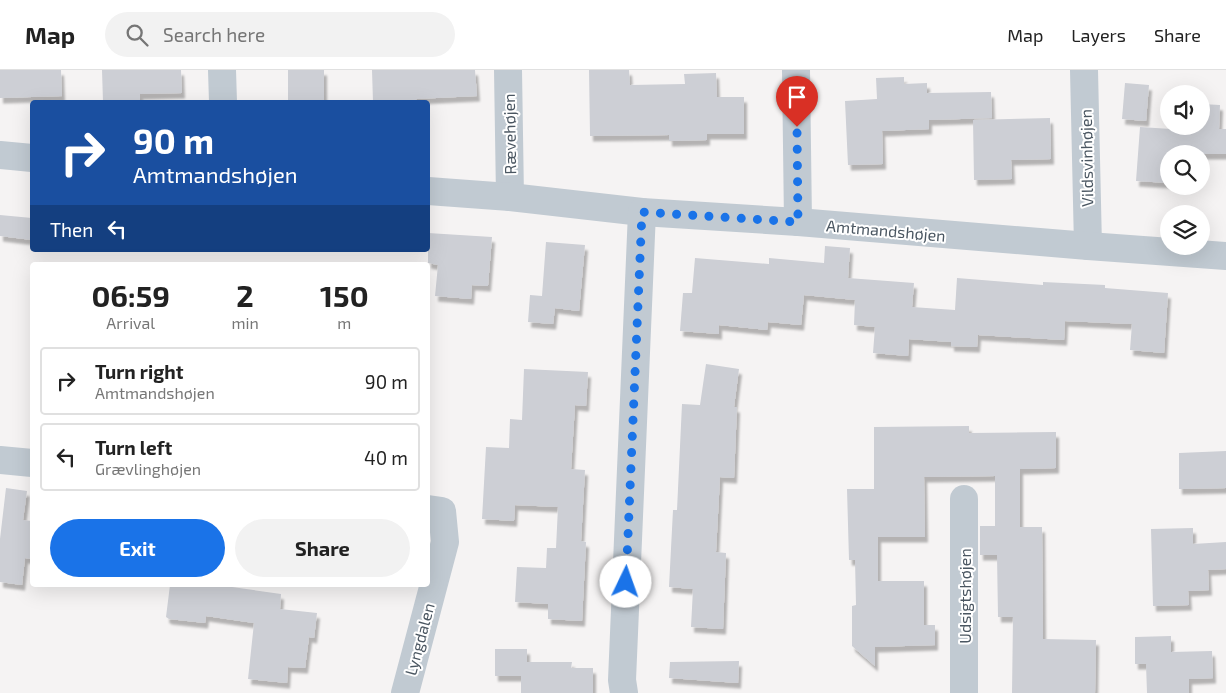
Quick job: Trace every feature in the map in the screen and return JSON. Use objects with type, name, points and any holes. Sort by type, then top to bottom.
[{"type":"street","points":[[222,70],[223,100]]},
{"type":"street","name":"Rævehøjen","points":[[508,70],[510,197]]},
{"type":"street","points":[[796,70],[798,222]]},
{"type":"street","name":"Vildsvinhøjen","points":[[1084,70],[1088,246]]},
{"type":"street","points":[[0,155],[30,158]]},
{"type":"street","name":"Amtmandshøjen","points":[[430,191],[510,197],[642,212],[798,222],[1226,256]]},
{"type":"street","points":[[624,693],[622,680],[642,212]]},
{"type":"street","points":[[0,460],[30,463]]},
{"type":"street","name":"Udsigtshøjen","points":[[964,499],[964,693]]},
{"type":"street","name":"Lyngdalen","points":[[405,693],[445,542],[442,511],[430,509]]},
{"type":"building","points":[[0,70],[61,70],[62,96],[0,98]]},
{"type":"building","points":[[102,70],[181,70],[182,93],[140,94],[140,100],[103,100]]},
{"type":"building","points":[[288,70],[324,70],[324,100],[288,100]]},
{"type":"building","points":[[372,70],[475,70],[477,96],[416,100],[373,100]]},
{"type":"building","points":[[589,70],[629,70],[630,85],[685,84],[684,74],[716,73],[717,97],[744,97],[744,134],[707,134],[707,140],[669,141],[669,135],[590,136]]},
{"type":"building","points":[[904,77],[904,84],[927,83],[927,93],[991,92],[992,118],[929,120],[929,129],[882,131],[883,164],[848,165],[845,101],[877,99],[876,78]]},
{"type":"building","points":[[1125,83],[1149,85],[1146,121],[1122,119]]},
{"type":"building","points":[[1210,104],[1220,105],[1219,129],[1226,129],[1226,154],[1210,154],[1210,145],[1160,145],[1160,182],[1136,181],[1140,127],[1160,128],[1160,135],[1210,135]]},
{"type":"building","points":[[1050,118],[1051,159],[1011,160],[1012,179],[974,180],[973,120]]},
{"type":"building","points":[[0,215],[30,218],[30,240],[0,236]]},
{"type":"building","points":[[430,233],[492,237],[488,286],[472,285],[471,299],[435,296],[438,265],[428,262]]},
{"type":"building","points":[[546,242],[585,245],[579,311],[555,308],[553,324],[528,322],[530,295],[542,296]]},
{"type":"building","points":[[825,246],[850,248],[848,278],[914,283],[912,307],[955,310],[957,278],[1043,285],[1043,282],[1105,285],[1105,288],[1168,293],[1164,353],[1130,350],[1132,324],[1065,321],[1064,340],[978,335],[977,347],[951,346],[951,342],[909,339],[908,356],[873,353],[875,327],[854,325],[855,300],[804,295],[801,325],[768,322],[767,330],[719,325],[719,334],[680,331],[683,293],[692,293],[695,258],[769,264],[769,258],[824,263]]},
{"type":"building","points":[[706,364],[739,369],[734,407],[737,407],[734,478],[720,477],[716,552],[726,553],[723,629],[691,627],[693,589],[669,587],[673,510],[677,510],[682,404],[700,405]]},
{"type":"building","points":[[524,369],[588,372],[586,406],[575,405],[571,469],[585,470],[581,541],[586,542],[582,621],[548,619],[548,604],[515,602],[517,567],[546,568],[547,548],[556,548],[558,507],[515,505],[514,521],[482,519],[486,447],[509,448],[510,419],[522,420]]},
{"type":"building","points":[[969,426],[969,433],[1056,432],[1056,468],[1020,469],[1020,527],[1042,527],[1043,639],[1096,640],[1095,693],[1012,693],[1013,617],[998,617],[997,555],[980,555],[980,526],[995,526],[995,476],[924,477],[925,537],[878,537],[878,581],[924,581],[924,625],[935,625],[935,645],[875,647],[875,666],[852,646],[852,606],[856,605],[855,560],[849,560],[847,489],[874,489],[874,427]]},
{"type":"building","points":[[1226,451],[1226,488],[1179,489],[1179,453]]},
{"type":"building","points":[[6,488],[27,491],[23,520],[30,521],[30,559],[25,558],[22,585],[0,582],[0,539]]},
{"type":"building","points":[[1193,528],[1193,544],[1226,542],[1226,569],[1208,570],[1209,590],[1188,591],[1189,605],[1153,606],[1151,529]]},
{"type":"building","points":[[170,587],[232,587],[281,594],[280,609],[317,613],[314,638],[309,637],[305,668],[288,667],[287,683],[248,679],[254,623],[206,616],[205,623],[169,619],[166,617]]},
{"type":"building","points":[[1171,636],[1171,652],[1212,651],[1213,678],[1189,679],[1189,693],[1147,693],[1146,664],[1135,664],[1135,637]]},
{"type":"building","points":[[495,649],[527,649],[527,662],[572,662],[571,668],[593,668],[593,693],[521,693],[521,676],[495,676]]},
{"type":"building","points":[[739,661],[738,683],[669,678],[670,662]]},
{"type":"route","points":[[626,582],[642,212],[798,222],[797,127]]}]
